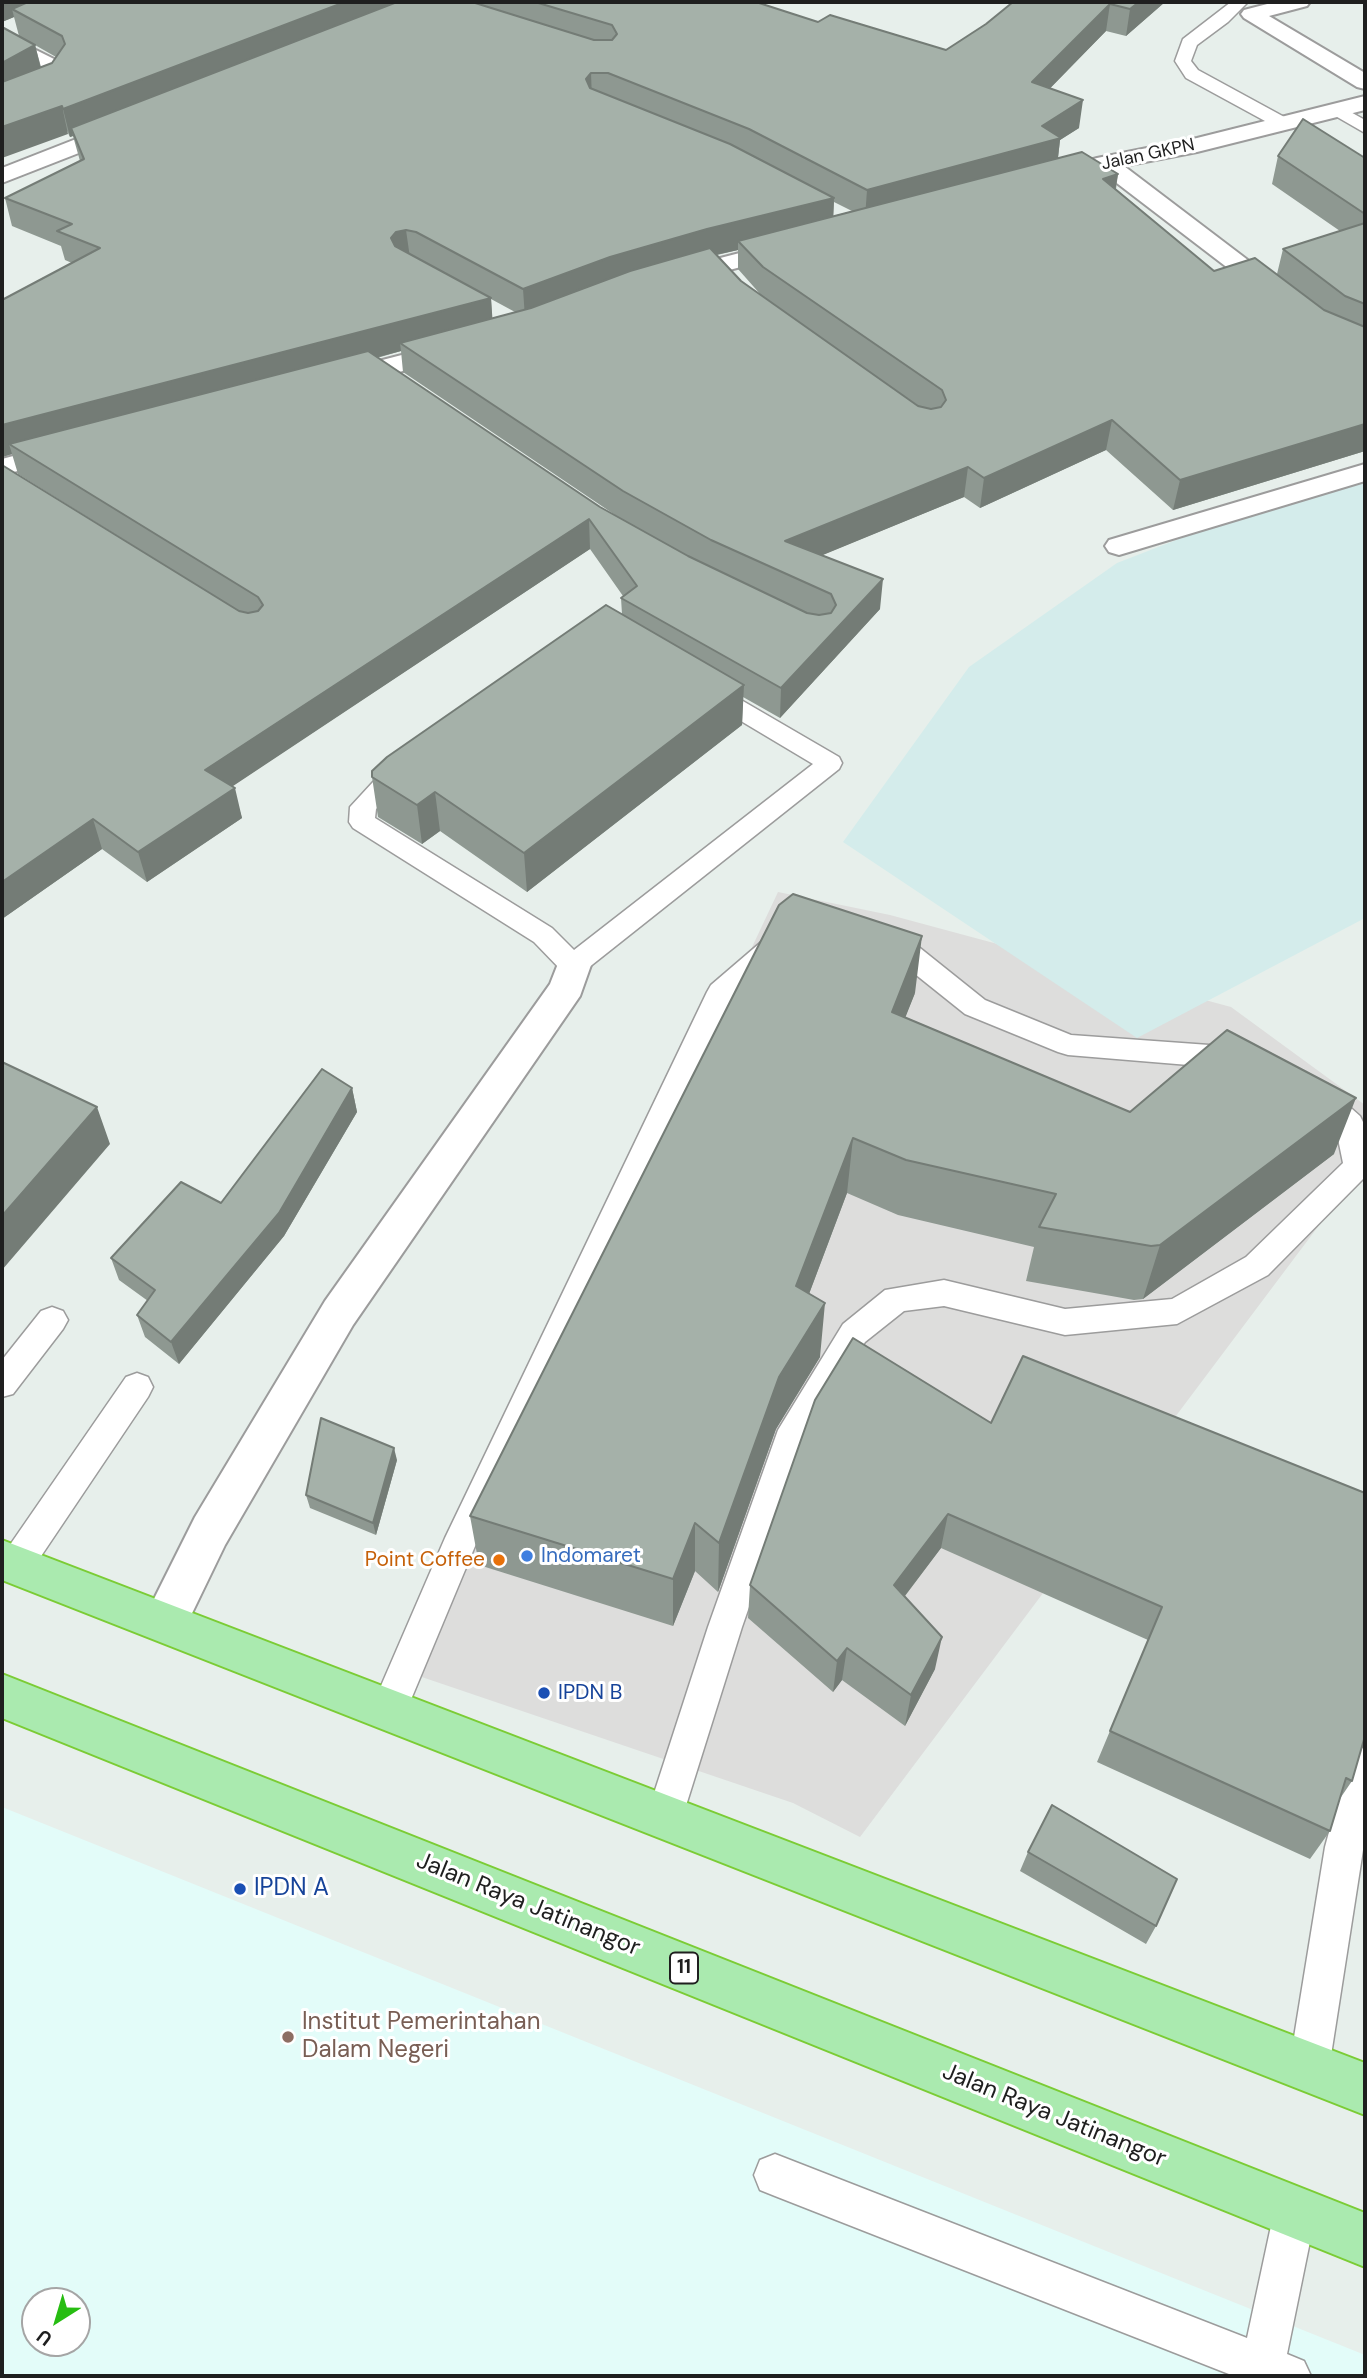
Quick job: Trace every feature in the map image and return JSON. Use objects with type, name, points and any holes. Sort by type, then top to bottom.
[{"type":"highway","points":[[9,1563],[165,1621],[1365,2089]]},
{"type":"highway","name":"Jalan Raya Jatinangor","points":[[2,1696],[1295,2213],[1364,2230]]},
{"type":"street","points":[[1300,2],[1251,14],[1365,87]]},
{"type":"street","points":[[2,33],[26,23]]},
{"type":"street","points":[[2,39],[58,70],[49,83],[2,105]]},
{"type":"street","name":"Jalan GKPN","points":[[1025,185],[1105,163],[1198,145],[1338,110],[1365,87]]},
{"type":"street","points":[[2,176],[141,120]]},
{"type":"street","points":[[1105,163],[1327,332],[1365,349]]},
{"type":"street","points":[[657,282],[809,242]]},
{"type":"street","points":[[716,265],[734,284]]},
{"type":"street","points":[[311,386],[476,343]]},
{"type":"street","points":[[378,370],[412,393]]},
{"type":"street","points":[[6,477],[96,442]]},
{"type":"street","points":[[1118,546],[1365,472]]},
{"type":"street","points":[[165,1621],[210,1531],[339,1313],[567,987],[573,965]]},
{"type":"lane","points":[[1240,2],[1189,43],[1183,61],[1192,74],[1282,123]]},
{"type":"lane","points":[[1338,110],[1365,128]]},
{"type":"lane","points":[[606,631],[830,763],[573,965],[543,935],[362,822],[363,807],[382,788],[606,631]]},
{"type":"lane","points":[[389,1709],[462,1538],[721,992],[787,936],[799,935]]},
{"type":"lane","points":[[859,937],[910,955],[975,1007],[1068,1045],[1239,1058],[1263,1066]]},
{"type":"lane","points":[[665,1818],[725,1627],[794,1430],[854,1333],[896,1299],[944,1293],[1065,1322],[1178,1311],[1257,1266],[1357,1166],[1350,1124],[1299,1078]]},
{"type":"lane","points":[[2,1384],[52,1320]]},
{"type":"lane","points":[[9,1563],[137,1387]]},
{"type":"lane","points":[[1309,2067],[1344,1847],[1365,1765]]},
{"type":"lane","points":[[775,2175],[1271,2373],[1295,2213]]},
{"type":"shaded area","points":[[1365,483],[1365,918],[1137,1038],[843,842],[969,667],[1117,563],[1215,525]]},
{"type":"shaded area","points":[[778,892],[890,915],[1231,1007],[1365,1105],[1365,1164],[860,1837],[793,1803],[410,1673]]},
{"type":"shaded area","name":"Institut Pemerintahan Dalam Negeri","points":[[2,1807],[1365,2355],[1365,2376],[2,2376]]},
{"type":"building","points":[[28,2],[345,2],[63,109],[62,106],[2,127],[2,82],[52,63],[65,44],[62,36],[12,9]]},
{"type":"building","points":[[397,2],[472,2],[594,40],[612,40],[617,34],[612,25],[535,2],[756,2],[818,22],[830,15],[946,50],[986,24],[1013,2],[1139,2],[1130,9],[1110,4],[1032,82],[1083,100],[1042,126],[1061,138],[867,190],[749,129],[608,73],[591,73],[586,79],[590,88],[730,144],[834,198],[707,229],[610,257],[523,289],[416,232],[396,232],[391,238],[395,246],[491,298],[2,425],[2,300],[100,248],[57,231],[72,224],[5,198],[84,159],[71,128]]},
{"type":"building","points":[[2,27],[35,45],[2,63]]},
{"type":"building","points":[[1303,119],[1365,158],[1365,214],[1278,156]]},
{"type":"building","points":[[1082,152],[1118,174],[1103,179],[1214,271],[1255,258],[1324,310],[1365,327],[1365,424],[1180,480],[1112,420],[984,478],[968,467],[785,541],[883,579],[781,688],[621,598],[637,586],[589,519],[205,770],[235,788],[138,852],[93,819],[2,882],[2,465],[239,611],[258,611],[263,605],[258,597],[9,444],[368,351],[600,507],[688,556],[807,613],[831,613],[836,605],[831,594],[711,540],[623,491],[400,343],[531,308],[630,271],[710,248],[741,281],[918,406],[931,409],[941,407],[946,400],[942,390],[763,267],[738,241]]},
{"type":"building","points":[[1365,223],[1365,304],[1345,296],[1283,249]]},
{"type":"building","points":[[606,605],[744,685],[524,853],[435,792],[417,805],[372,777],[372,771],[387,757]]},
{"type":"building","points":[[793,894],[922,936],[892,1012],[1130,1112],[1227,1030],[1356,1098],[1160,1245],[1151,1246],[1039,1227],[1056,1194],[906,1160],[853,1138],[796,1286],[825,1303],[779,1377],[719,1543],[695,1523],[673,1579],[470,1516],[779,905]]},
{"type":"building","points":[[2,1062],[97,1107],[2,1216]]},
{"type":"building","points":[[322,1069],[352,1088],[279,1213],[171,1342],[137,1315],[155,1290],[111,1258],[181,1182],[221,1203]]},
{"type":"building","points":[[853,1338],[991,1423],[1023,1356],[1365,1493],[1365,1736],[1352,1781],[1346,1778],[1330,1831],[1110,1731],[1162,1607],[948,1514],[894,1585],[942,1637],[911,1695],[847,1648],[837,1661],[750,1585],[815,1400]]},
{"type":"building","points":[[321,1418],[394,1448],[373,1523],[306,1495]]},
{"type":"building","points":[[1052,1805],[1177,1879],[1156,1926],[1028,1852]]},
{"type":"place","name":"Indomaret","points":[[527,1556]]},
{"type":"place","name":"Point Coffee","points":[[499,1560]]},
{"type":"place","name":"IPDN B","points":[[544,1693]]},
{"type":"place","name":"IPDN A","points":[[240,1889]]},
{"type":"place","name":"Institut Pemerintahan Dalam Negeri","points":[[288,2037]]}]
